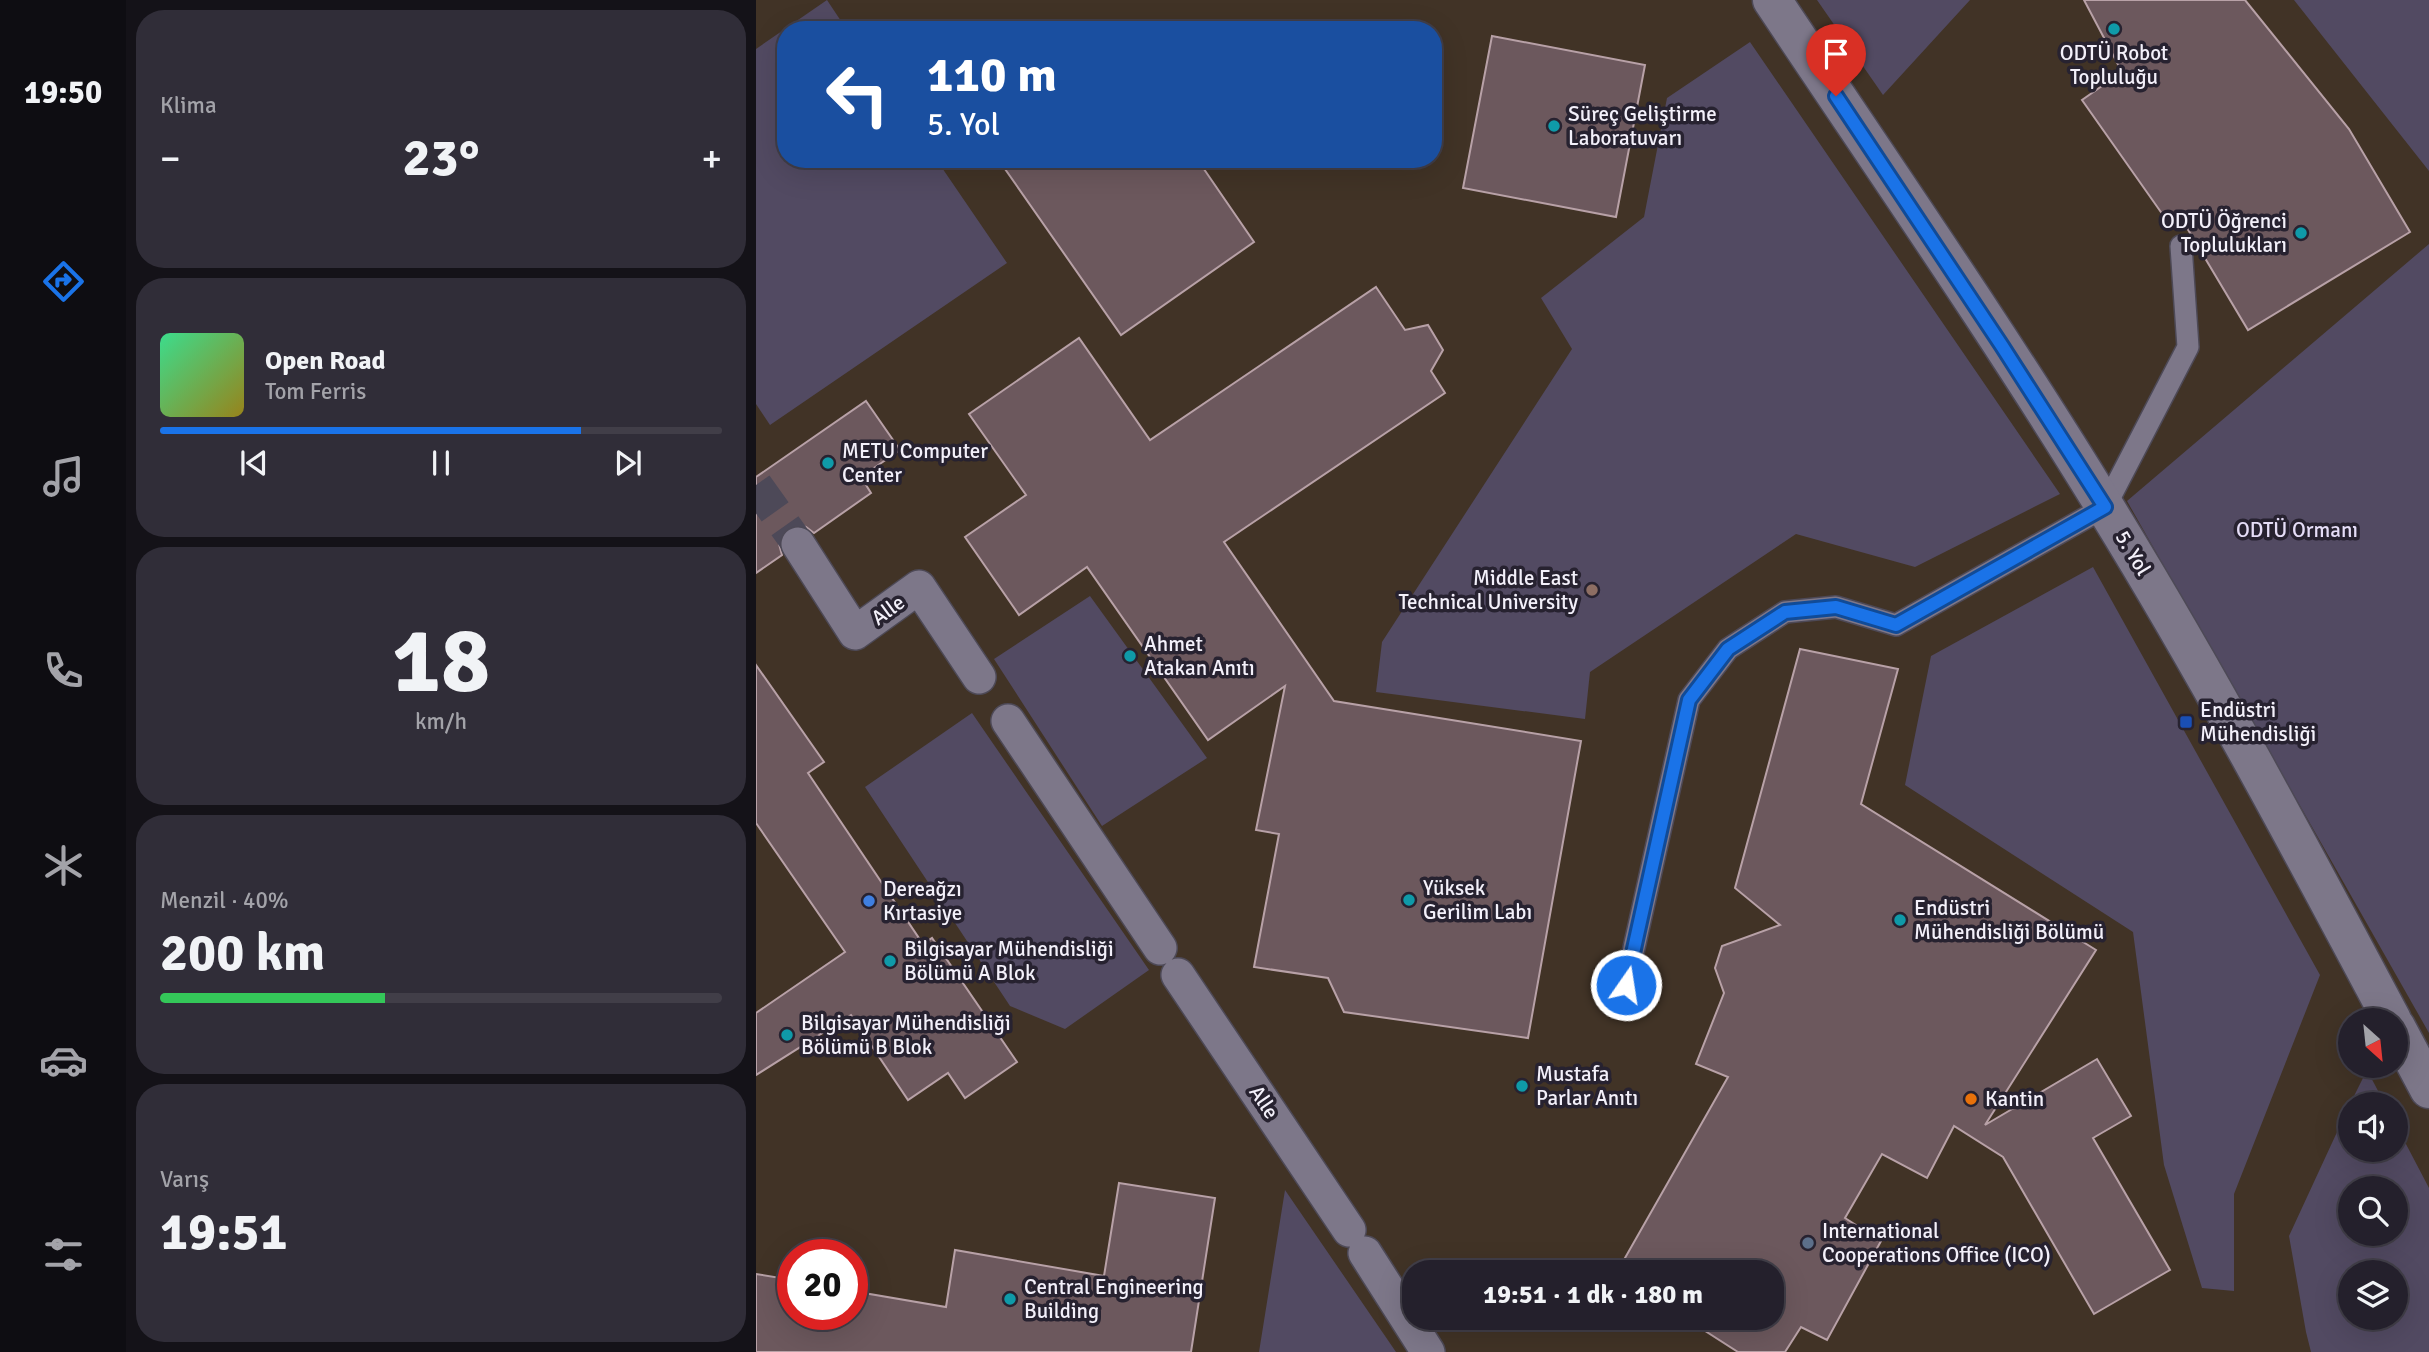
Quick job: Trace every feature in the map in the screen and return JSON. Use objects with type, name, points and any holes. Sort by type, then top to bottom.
[{"type":"street","name":"5. Yol","points":[[1772,0],[2002,346],[2105,507],[2233,724],[2386,1008]]},
{"type":"street","name":"Alle","points":[[798,544],[855,633],[919,587],[979,677]]},
{"type":"street","name":"Alle","points":[[1008,721],[1357,1241],[1428,1352]]},
{"type":"street","points":[[2408,1050],[2429,1089]]},
{"type":"lane","points":[[1626,985],[1689,700],[1728,649],[1785,612],[1836,607],[1896,625],[2105,507],[2188,347],[2181,246]]},
{"type":"shaded area","name":"Middle East Technical University","points":[[756,0],[2429,0],[2429,1352],[756,1352]]},
{"type":"green space","points":[[827,0],[841,21],[797,21]]},
{"type":"green space","points":[[1817,0],[1970,0],[1883,95]]},
{"type":"green space","points":[[2294,0],[2429,0],[2429,171]]},
{"type":"green space","points":[[777,35],[777,168],[942,168],[1007,263],[770,425],[756,404],[756,49]]},
{"type":"green space","points":[[1750,42],[2060,494],[1915,567],[1796,534],[1590,672],[1585,719],[1376,692],[1382,642],[1572,349],[1541,298],[1644,217],[1667,98]]},
{"type":"green space","name":"ODTÜ Ormanı","points":[[2429,244],[2429,1033],[2127,501]]},
{"type":"green space","points":[[2093,567],[2320,975],[2234,1194],[2234,1291],[2202,1288],[2164,1165],[2133,932],[1905,785],[1931,656]]},
{"type":"green space","points":[[1090,596],[1207,758],[1102,826],[994,659]]},
{"type":"green space","points":[[972,713],[1149,970],[1065,1029],[1010,1006],[865,787]]},
{"type":"green space","points":[[2363,1078],[2371,1078],[2379,1092],[2356,1092]]},
{"type":"green space","points":[[2338,1130],[2338,1162],[2408,1162],[2408,1148],[2429,1188],[2429,1352],[2311,1352],[2289,1236]]},
{"type":"green space","points":[[1285,1190],[1396,1352],[1259,1352]]},
{"type":"building","points":[[2084,0],[2245,0],[2349,129],[2410,232],[2248,330],[2181,218],[2170,225],[2082,100],[2122,72]]},
{"type":"building","name":"Süreç Geliştirme Laboratuvarı","points":[[1492,36],[1645,65],[1616,217],[1463,188]]},
{"type":"building","points":[[1004,168],[1203,168],[1254,242],[1121,335]]},
{"type":"building","points":[[1376,287],[1405,330],[1428,325],[1443,350],[1431,371],[1445,393],[1224,542],[1334,701],[1581,741],[1528,1038],[1344,1012],[1328,978],[1254,967],[1279,834],[1256,830],[1285,686],[1208,740],[1087,567],[1019,615],[965,537],[1026,495],[969,414],[1079,338],[1150,440]]},
{"type":"building","name":"METU Computer Center","points":[[866,401],[900,450],[861,477],[871,493],[814,533],[798,525],[787,528],[781,535],[779,544],[782,555],[756,573],[756,477]]},
{"type":"building","name":"Endüstri Mühendisliği Bölümü","points":[[1800,649],[1898,669],[1861,804],[2096,950],[1985,1125],[2097,1059],[2131,1116],[2093,1138],[2170,1270],[2094,1314],[2003,1157],[1954,1126],[1927,1178],[1882,1154],[1845,1218],[1881,1241],[1827,1340],[1801,1327],[1785,1352],[1738,1352],[1704,1330],[1784,1330],[1784,1260],[1624,1260],[1728,1077],[1696,1064],[1724,993],[1715,968],[1722,946],[1780,925],[1735,888]]},
{"type":"building","name":"Bilgisayar Mühendisliği Bölümü A Blok","points":[[756,665],[824,762],[808,773],[923,944],[932,938],[1017,1062],[965,1098],[948,1073],[908,1100],[851,1015],[756,1075],[756,1013],[845,952],[756,823]]},
{"type":"building","points":[[1119,1183],[1215,1198],[1191,1352],[756,1352],[756,1274],[777,1277],[777,1330],[868,1330],[868,1294],[946,1307],[955,1250],[1104,1276]]},
{"type":"tunnel","points":[[756,485],[798,544]]},
{"type":"place","name":"ODTÜ Robot Topluluğu","points":[[2114,29]]},
{"type":"place","name":"Süreç Geliştirme Laboratuvarı","points":[[1554,126]]},
{"type":"place","name":"ODTÜ Öğrenci Toplulukları","points":[[2301,233]]},
{"type":"place","name":"METU Computer Center","points":[[828,463]]},
{"type":"place","name":"Middle East Technical University","points":[[1592,590]]},
{"type":"place","name":"Ahmet Atakan Anıtı","points":[[1130,656]]},
{"type":"place","name":"Endüstri Mühendisliği","points":[[2186,722]]},
{"type":"place","name":"Yüksek Gerilim Labı","points":[[1409,900]]},
{"type":"place","name":"Dereağzı Kırtasiye","points":[[869,901]]},
{"type":"place","name":"Endüstri Mühendisliği Bölümü","points":[[1900,920]]},
{"type":"place","name":"Bilgisayar Mühendisliği Bölümü A Blok","points":[[890,961]]},
{"type":"place","name":"Bilgisayar Mühendisliği Bölümü B Blok","points":[[787,1035]]},
{"type":"place","name":"Mustafa Parlar Anıtı","points":[[1522,1086]]},
{"type":"place","name":"Kantin","points":[[1971,1099]]},
{"type":"place","name":"International Cooperations Office (ICO)","points":[[1808,1243]]},
{"type":"place","name":"Central Engineering Building","points":[[1010,1299]]},
{"type":"route","points":[[1626,985],[1689,700],[1728,649],[1785,612],[1836,607],[1896,625],[2105,507],[1836,96]]}]
